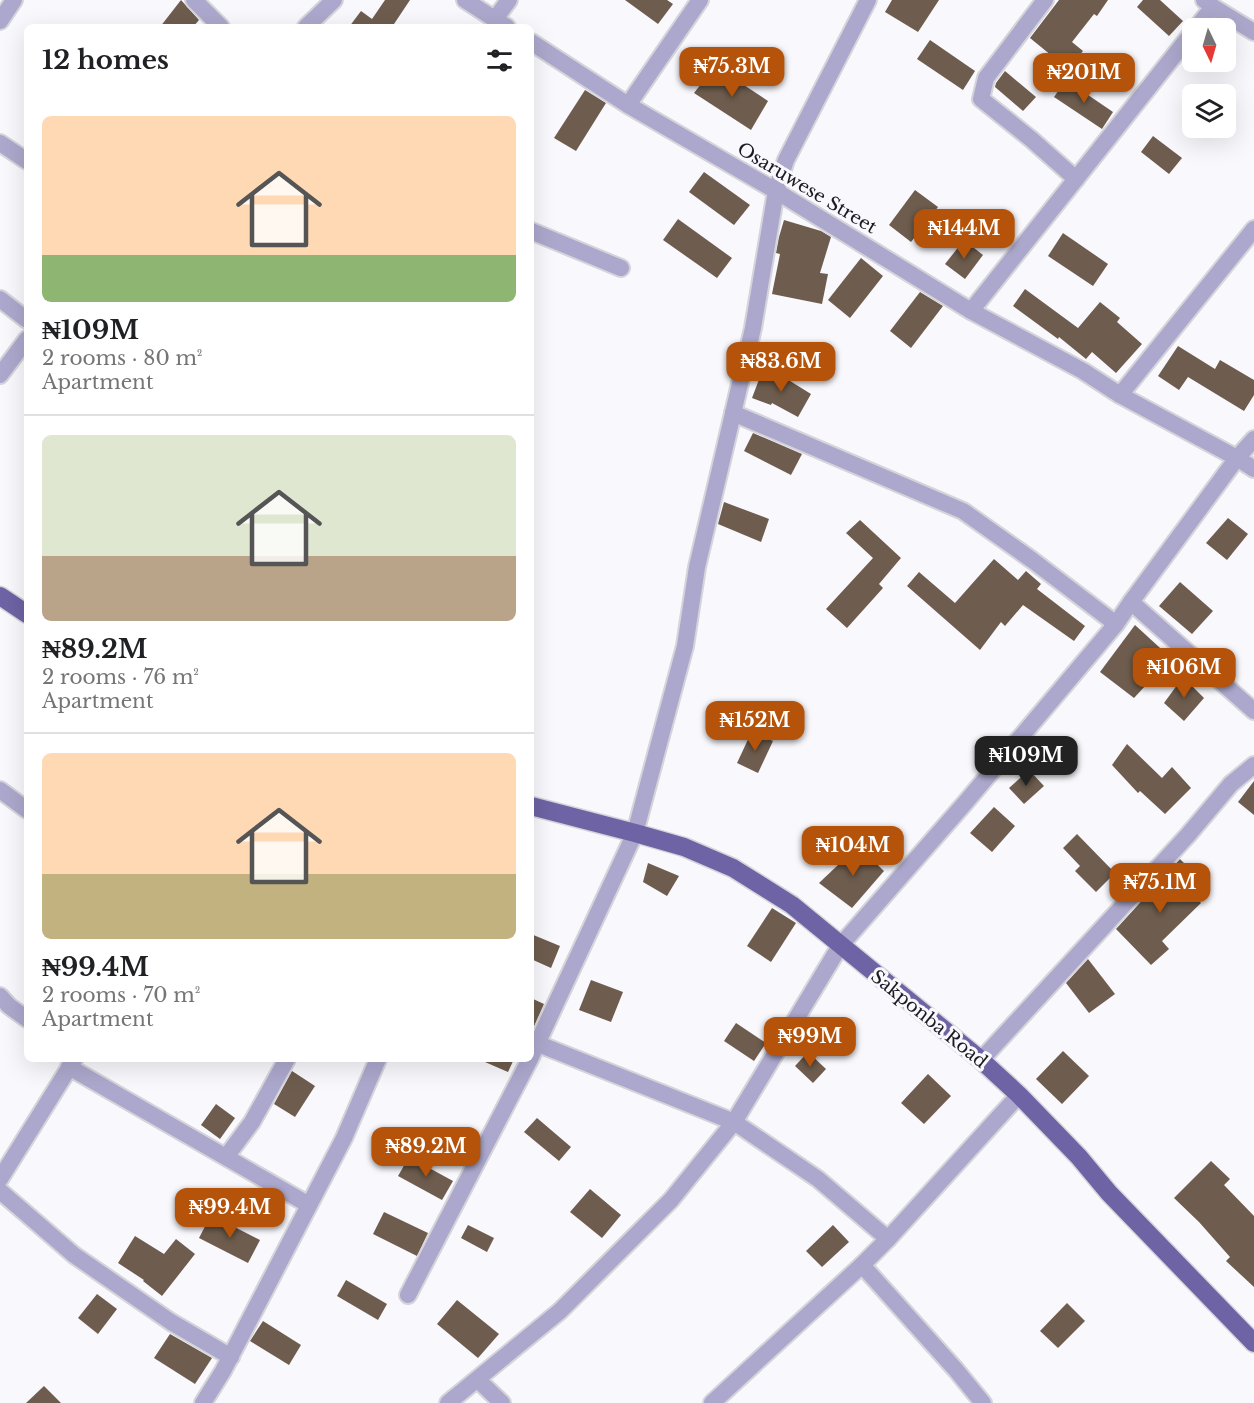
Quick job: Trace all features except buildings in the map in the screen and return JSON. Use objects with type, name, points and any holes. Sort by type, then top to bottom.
[{"type":"main road","points":[[0,596],[24,612]]},
{"type":"main road","name":"Sakponba Road","points":[[534,807],[684,847],[733,868],[792,905],[981,1060],[1019,1095],[1079,1157],[1109,1193],[1254,1343]]},
{"type":"street","points":[[0,21],[14,0]]},
{"type":"street","points":[[194,0],[218,24]]},
{"type":"street","points":[[309,24],[334,0]]},
{"type":"street","points":[[465,0],[501,23],[509,0]]},
{"type":"street","points":[[628,105],[700,0]]},
{"type":"street","points":[[534,1046],[635,833],[684,646],[697,567],[753,328],[776,191],[786,160],[868,0]]},
{"type":"street","points":[[1045,0],[986,78],[981,99],[1076,179]]},
{"type":"street","points":[[1201,18],[1208,4],[1254,33]]},
{"type":"street","name":"Osaruwese Street","points":[[534,44],[628,105],[776,191],[971,311],[1083,371],[1120,395],[1254,469]]},
{"type":"street","points":[[971,311],[1182,46]]},
{"type":"street","points":[[0,143],[24,159]]},
{"type":"street","points":[[1120,395],[1254,229]]},
{"type":"street","points":[[534,232],[621,268]]},
{"type":"street","points":[[0,298],[24,318]]},
{"type":"street","points":[[0,375],[24,343]]},
{"type":"street","points":[[733,413],[963,512],[1032,560],[1116,624]]},
{"type":"street","points":[[448,1403],[560,1311],[671,1200],[734,1122],[840,946],[1116,624],[1237,458],[1254,439]]},
{"type":"street","points":[[1131,602],[1254,711]]},
{"type":"street","points":[[981,1060],[1188,835],[1231,784],[1254,765]]},
{"type":"street","points":[[0,790],[24,808]]},
{"type":"street","points":[[0,996],[9,1006],[24,1016]]},
{"type":"street","points":[[534,1051],[734,1122],[818,1179],[888,1239]]},
{"type":"street","points":[[226,1157],[252,1122],[286,1062]]},
{"type":"street","points":[[203,1403],[231,1357],[344,1138],[377,1062]]},
{"type":"street","points":[[408,1295],[526,1062]]},
{"type":"street","points":[[0,1179],[72,1063],[309,1205]]},
{"type":"street","points":[[712,1403],[888,1239],[1019,1095]]},
{"type":"street","points":[[0,1191],[74,1255],[171,1322],[231,1357]]},
{"type":"street","points":[[862,1265],[983,1403]]},
{"type":"street","points":[[478,1380],[502,1403]]}]
